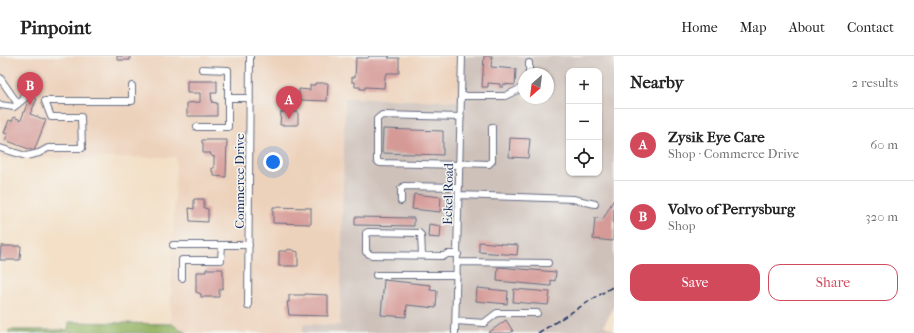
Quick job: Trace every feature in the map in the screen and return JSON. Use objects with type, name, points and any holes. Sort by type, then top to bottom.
[{"type":"street","name":"Commerce Drive","points":[[248,306],[250,56]]},
{"type":"street","name":"Eckel Road","points":[[455,333],[462,56]]},
{"type":"street","points":[[529,63],[529,68]]},
{"type":"street","points":[[197,127],[228,127],[228,70],[202,70]]},
{"type":"street","points":[[0,78],[18,104]]},
{"type":"street","points":[[0,105],[14,107],[18,104],[24,99],[25,85]]},
{"type":"street","points":[[0,148],[26,156],[39,153],[48,148],[82,148],[82,117],[51,117],[45,101],[132,101],[132,86]]},
{"type":"street","points":[[462,96],[505,96],[518,90]]},
{"type":"street","points":[[228,98],[250,98]]},
{"type":"street","points":[[461,117],[382,114],[377,119],[377,161],[380,163],[489,164],[492,161],[492,127]]},
{"type":"street","points":[[401,201],[401,189],[404,186],[459,187]]},
{"type":"street","points":[[459,195],[574,199],[595,204]]},
{"type":"street","points":[[422,255],[421,235],[419,233],[366,233],[366,252],[371,255],[444,256],[447,254],[458,254]]},
{"type":"street","points":[[173,245],[249,245]]},
{"type":"street","points":[[182,278],[182,260],[221,260],[222,245]]},
{"type":"street","points":[[457,262],[548,263]]},
{"type":"street","points":[[376,274],[457,275]]},
{"type":"street","points":[[456,321],[484,323],[497,313],[537,313]]},
{"type":"shaded area","points":[[0,56],[459,56],[458,101],[345,98],[340,325],[303,324],[303,333],[170,333],[176,157],[0,159]]},
{"type":"shaded area","points":[[459,56],[614,56],[614,307],[604,325],[614,331],[614,333],[303,333],[303,324],[340,325],[345,98],[458,101]]},
{"type":"green space","points":[[69,322],[171,324],[186,333],[9,333],[9,330],[68,330]]},
{"type":"building","points":[[117,56],[130,56],[130,60],[117,60]]},
{"type":"building","points":[[369,56],[390,56],[388,58],[399,58],[399,73],[387,73],[385,76],[384,88],[365,87],[365,89],[360,89],[360,87],[355,87],[355,82],[352,82],[352,77],[355,77],[356,58],[368,58]]},
{"type":"building","points":[[484,56],[492,56],[491,67],[516,69],[515,85],[503,84],[503,87],[500,87],[500,84],[488,83],[488,87],[482,87]]},
{"type":"building","points":[[187,81],[217,81],[217,93],[211,93],[211,102],[217,103],[217,116],[187,116],[187,103],[200,102],[200,93],[187,93]]},
{"type":"building","points":[[315,83],[328,83],[327,101],[299,100],[299,89],[310,90],[310,85],[315,85]]},
{"type":"building","points":[[30,96],[37,99],[30,114],[46,120],[34,151],[5,140],[8,134],[4,133],[9,120],[12,121],[14,117],[21,120]]},
{"type":"building","points":[[281,112],[298,112],[298,125],[280,125]]},
{"type":"building","points":[[383,129],[443,131],[443,155],[382,153]]},
{"type":"building","points":[[510,138],[530,139],[528,158],[509,157]]},
{"type":"building","points":[[202,140],[227,140],[226,177],[214,176],[212,168],[214,168],[214,156],[213,157],[210,154],[211,153],[203,153]]},
{"type":"building","points":[[414,194],[441,197],[440,212],[412,209]]},
{"type":"building","points":[[194,199],[204,199],[204,208],[208,209],[208,222],[190,221],[189,208],[194,209]]},
{"type":"building","points":[[614,199],[613,241],[593,239],[595,218],[603,219]]},
{"type":"building","points":[[273,207],[311,208],[311,224],[273,223]]},
{"type":"building","points":[[355,217],[414,218],[414,226],[355,225]]},
{"type":"building","points":[[429,224],[441,226],[440,238],[428,237]]},
{"type":"building","points":[[479,242],[518,245],[517,255],[479,252]]},
{"type":"building","points":[[1,246],[21,246],[20,260],[0,260]]},
{"type":"building","points":[[289,249],[298,252],[298,266],[279,266],[279,251],[286,251]]},
{"type":"building","points":[[498,267],[556,272],[555,281],[551,280],[551,286],[497,281]]},
{"type":"building","points":[[206,269],[223,270],[223,288],[219,290],[219,297],[201,297],[201,294],[196,292],[196,272],[206,272]]},
{"type":"building","points":[[384,280],[431,285],[430,290],[437,291],[436,308],[407,305],[406,317],[381,315]]},
{"type":"building","points":[[477,288],[508,291],[507,304],[476,301]]},
{"type":"building","points":[[514,289],[550,292],[548,305],[513,302]]},
{"type":"building","points":[[289,295],[328,295],[328,316],[289,315],[287,302],[289,302]]},
{"type":"building","points":[[506,320],[513,331],[510,333],[488,333]]},
{"type":"railway","points":[[538,333],[614,286]]},
{"type":"place","name":"Volvo of Perrysburg","points":[[30,105]]},
{"type":"place","name":"Zysik Eye Care","points":[[289,119]]}]
